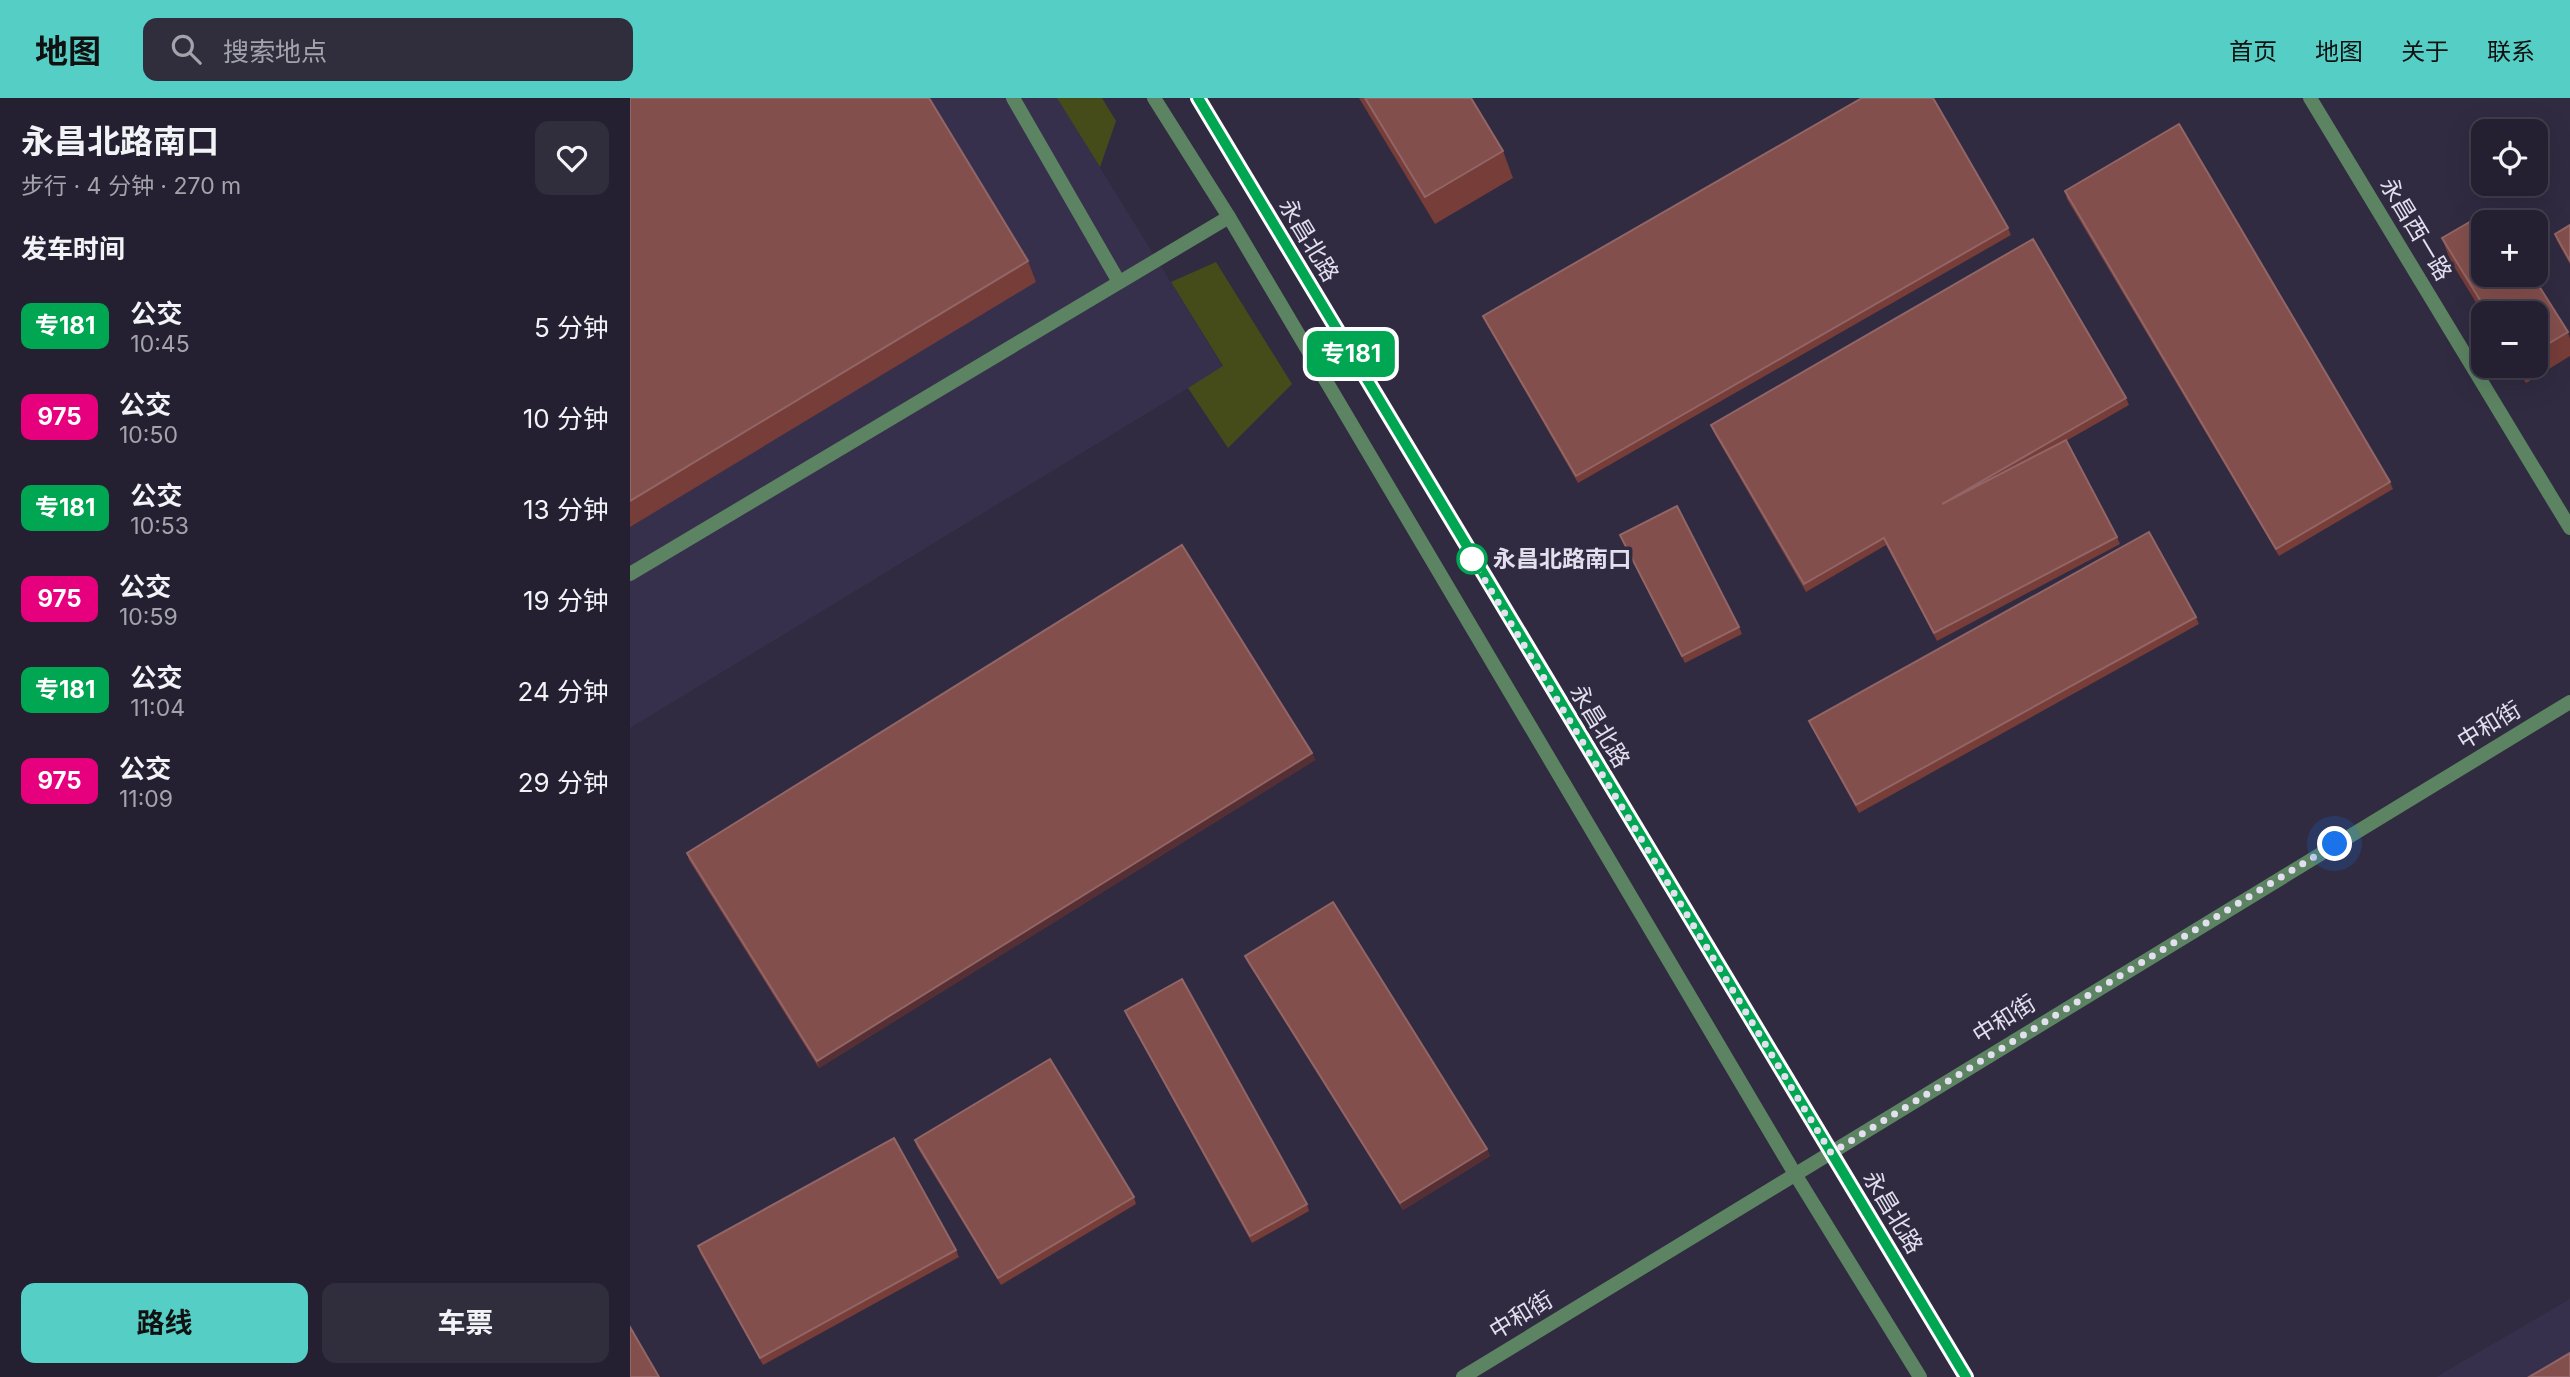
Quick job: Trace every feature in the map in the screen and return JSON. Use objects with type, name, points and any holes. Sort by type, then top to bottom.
[{"type":"street","points":[[1013,98],[1119,282]]},
{"type":"street","points":[[1154,98],[1229,217],[1795,1174],[1920,1377]]},
{"type":"street","name":"永昌北路","points":[[1198,98],[1966,1377]]},
{"type":"street","name":"永昌西一路","points":[[2310,98],[2570,528]]},
{"type":"street","points":[[630,574],[1229,217]]},
{"type":"street","name":"中和街","points":[[1463,1377],[2570,702]]},
{"type":"shaded area","points":[[630,98],[1057,98],[1223,367],[630,728]]},
{"type":"shaded area","points":[[2570,1299],[2570,1377],[2436,1377]]},
{"type":"green space","points":[[1057,98],[1102,98],[1116,121],[1100,167]]},
{"type":"green space","points":[[1216,262],[1292,384],[1228,448],[1188,388],[1223,366],[1171,282]]},
{"type":"building","points":[[630,98],[929,98],[1028,261],[630,501]]},
{"type":"building","points":[[1365,98],[1471,98],[1503,151],[1425,197]]},
{"type":"building","points":[[1862,98],[1933,98],[2008,228],[1576,476],[1483,316]]},
{"type":"building","points":[[2179,124],[2390,482],[2276,549],[2065,191]]},
{"type":"building","points":[[2471,221],[2471,285],[2442,238]]},
{"type":"building","points":[[2570,225],[2570,261],[2555,234]]},
{"type":"building","points":[[2033,239],[2126,398],[1942,504],[2066,440],[2117,537],[1934,633],[1884,538],[1804,584],[1711,425]]},
{"type":"building","points":[[2472,287],[2540,287],[2568,332],[2548,344],[2548,301],[2481,301]]},
{"type":"building","points":[[1677,506],[1739,627],[1682,656],[1620,535]]},
{"type":"building","points":[[2149,532],[2196,617],[1856,805],[1809,721]]},
{"type":"building","points":[[1182,545],[1312,753],[817,1061],[687,853]]},
{"type":"building","points":[[1333,902],[1487,1149],[1400,1203],[1245,956]]},
{"type":"building","points":[[1182,979],[1307,1204],[1250,1236],[1125,1011]]},
{"type":"building","points":[[1050,1059],[1134,1197],[998,1278],[915,1140]]},
{"type":"building","points":[[894,1138],[956,1250],[760,1358],[698,1246]]},
{"type":"building","points":[[630,1327],[659,1377],[630,1377]]},
{"type":"building","points":[[2570,1353],[2570,1377],[2529,1377]]},
{"type":"bus line","name":"专181","points":[[1198,98],[1966,1377]]},
{"type":"place","name":"永昌北路南口","points":[[1472,559]]},
{"type":"route","points":[[1472,559],[1831,1153],[2335,844]]}]
